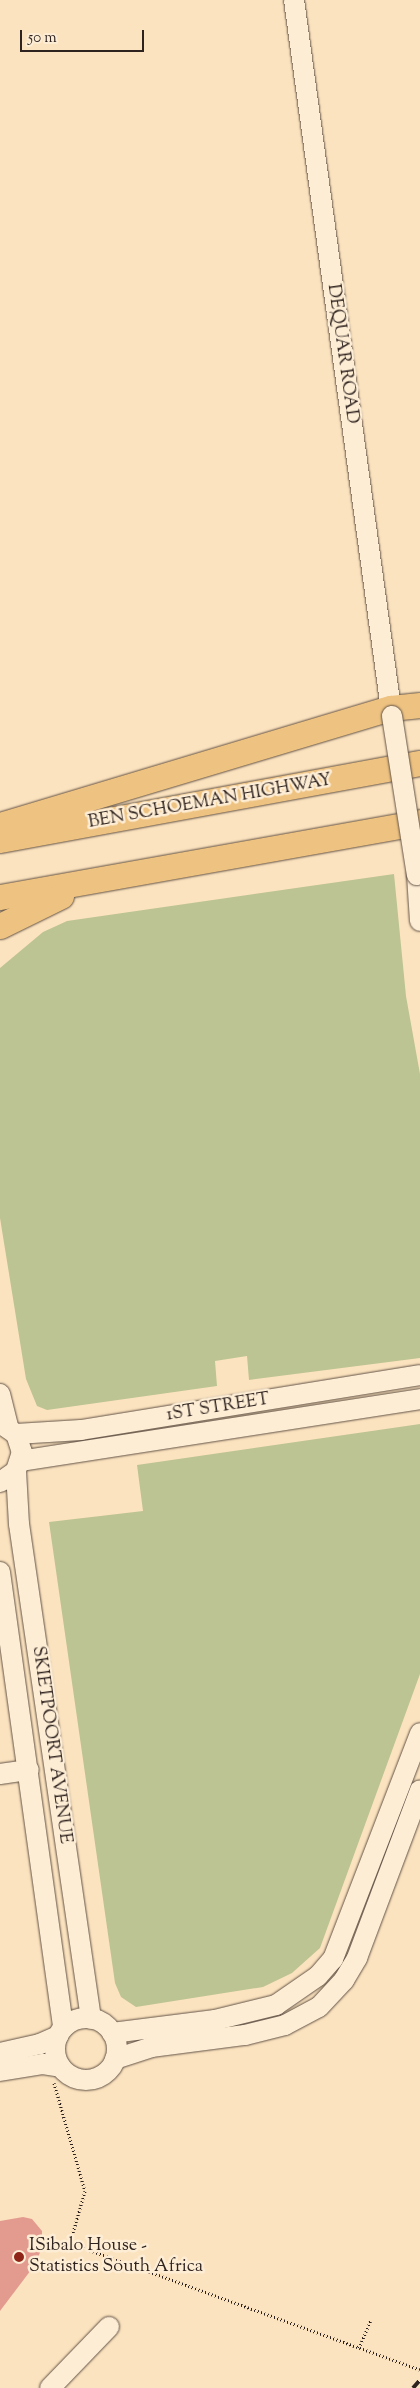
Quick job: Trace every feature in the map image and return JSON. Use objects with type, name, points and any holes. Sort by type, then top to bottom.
[{"type":"main road","points":[[0,825],[420,705]]},
{"type":"main road","name":"BEN SCHOEMAN HIGHWAY","points":[[0,840],[420,763]]},
{"type":"main road","points":[[0,897],[420,822]]},
{"type":"main road","points":[[0,926],[43,903],[106,878]]},
{"type":"street","name":"DEQUAR ROAD","points":[[294,0],[391,712],[418,881],[420,921]]},
{"type":"street","name":"1ST STREET","points":[[8,1428],[81,1430],[420,1375]]},
{"type":"street","points":[[0,1394],[8,1428]]},
{"type":"street","name":"1ST STREET","points":[[12,1471],[420,1399]]},
{"type":"street","name":"SKIETPOORT AVENUE","points":[[8,1428],[22,1452],[12,1471],[91,2018]]},
{"type":"street","name":"SKIETPOORT AVENUE","points":[[0,1572],[28,1770],[60,2032]]},
{"type":"street","points":[[112,2033],[215,2020],[276,2005],[318,1976],[333,1959],[420,1733]]},
{"type":"street","points":[[0,1774],[28,1770]]},
{"type":"street","points":[[115,2059],[151,2047],[245,2035],[285,2025],[319,2007],[344,1980],[357,1958],[420,1790]]},
{"type":"street","points":[[0,2053],[40,2044],[60,2032],[71,2022],[91,2018],[103,2023],[112,2033],[116,2046],[115,2059],[108,2071],[96,2078],[83,2080],[70,2076],[52,2066],[0,2071]]},
{"type":"street","points":[[52,2066],[55,2046],[60,2032]]},
{"type":"street","points":[[50,2388],[109,2326]]},
{"type":"path","points":[[52,2066],[85,2191],[70,2243],[420,2370]]},
{"type":"path","points":[[358,2348],[371,2320]]},
{"type":"green space","points":[[394,874],[406,996],[420,1074],[420,1358],[249,1380],[247,1356],[215,1361],[217,1386],[47,1410],[37,1406],[26,1379],[0,1218],[0,968],[43,932],[67,921]]},
{"type":"green space","points":[[420,1424],[420,1674],[320,1948],[292,1973],[263,1987],[136,2007],[121,1997],[115,1983],[49,1522],[143,1511],[137,1465]]},
{"type":"building","name":"ISibalo House - Statistics South Africa","points":[[23,2217],[32,2219],[42,2231],[42,2248],[34,2266],[0,2311],[0,2221]]},
{"type":"railway","points":[[413,2388],[420,2380]]},
{"type":"place","name":"ISibalo House - Statistics South Africa","points":[[19,2257]]}]
